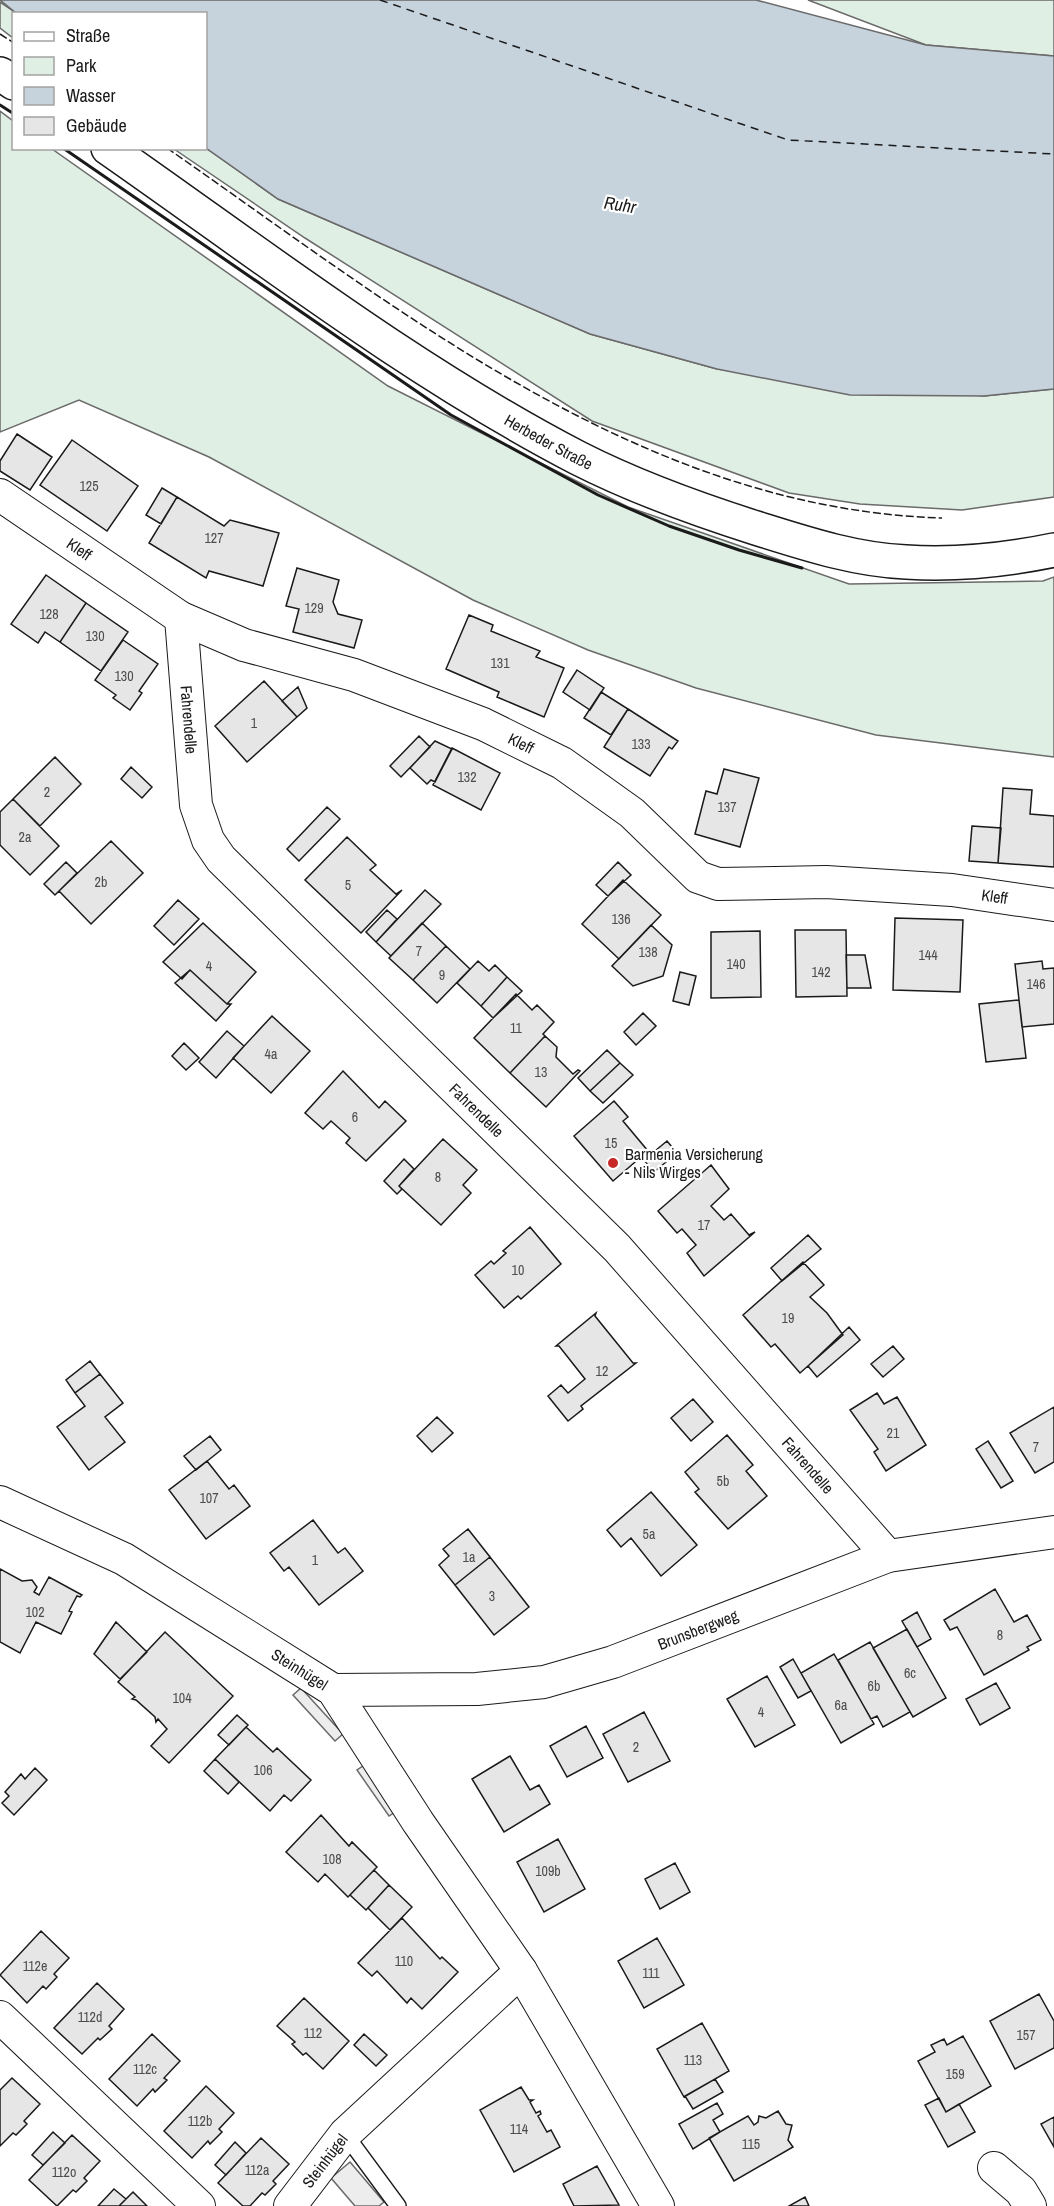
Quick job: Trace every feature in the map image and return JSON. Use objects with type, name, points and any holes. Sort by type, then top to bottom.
[{"type":"main road","name":"Herbeder Straße","points":[[111,150],[443,381],[579,458],[692,508],[803,543],[854,555],[905,562],[968,561],[1054,550]]},
{"type":"street","name":"Kleff","points":[[0,495],[180,618],[244,645],[354,675],[483,724],[562,763],[632,813],[698,877],[707,882],[717,884],[826,882],[940,889],[1054,905]]},
{"type":"street","name":"Fahrendelle","points":[[180,618],[196,805],[208,840],[221,860],[617,1248],[888,1556]]},
{"type":"street","name":"Steinhügel","points":[[0,1502],[124,1559],[333,1690],[418,1822],[521,1971],[658,2206]]},
{"type":"street","name":"Brunsbergweg","points":[[333,1690],[477,1689],[544,1682],[613,1662],[888,1556],[1054,1532]]},
{"type":"street","name":"Steinhügel","points":[[290,2206],[345,2134],[521,1971]]},
{"type":"street","points":[[0,2017],[199,2206]]},
{"type":"street","points":[[994,2168],[1021,2190],[1030,2206]]},
{"type":"lane","points":[[345,2134],[398,2206]]},
{"type":"green space","points":[[808,0],[1054,0],[1054,56],[926,45]]},
{"type":"green space","points":[[0,2],[15,12],[12,12],[12,37],[0,28]]},
{"type":"green space","points":[[0,111],[12,120],[12,150],[53,150],[388,386],[628,507],[849,584],[1043,581],[1054,577],[1054,757],[876,735],[696,688],[588,650],[473,600],[209,457],[79,400],[0,432]]},
{"type":"green space","points":[[207,149],[278,199],[590,334],[717,369],[984,396],[1054,389],[1054,497],[962,510],[860,504],[789,493],[592,421],[305,238],[175,150]]},
{"type":"shaded area","points":[[301,1688],[343,1734],[335,1741],[293,1695]]},
{"type":"shaded area","points":[[366,1764],[398,1810],[389,1816],[357,1770]]},
{"type":"shaded area","points":[[350,2162],[384,2202],[379,2206],[355,2206],[331,2178]]},
{"type":"water","name":"Ruhr","points":[[0,0],[756,0],[926,45],[1054,56],[1054,389],[984,396],[850,395],[717,369],[590,334],[278,199],[207,149],[207,12],[15,12]]},
{"type":"building","points":[[17,434],[52,457],[30,490],[0,471],[0,461]]},
{"type":"building","points":[[72,440],[138,486],[107,531],[40,485]]},
{"type":"building","points":[[162,488],[177,497],[161,524],[146,515]]},
{"type":"building","points":[[177,497],[224,526],[230,520],[279,533],[263,586],[209,571],[206,578],[149,543]]},
{"type":"building","points":[[297,568],[339,580],[333,602],[338,614],[362,620],[354,648],[293,632],[299,609],[286,606]]},
{"type":"building","points":[[46,575],[86,603],[60,642],[45,632],[38,643],[11,624]]},
{"type":"building","points":[[86,603],[128,632],[101,671],[60,642]]},
{"type":"building","points":[[469,615],[493,625],[491,631],[540,651],[536,657],[564,668],[544,717],[497,697],[499,692],[446,669]]},
{"type":"building","points":[[123,640],[158,664],[139,691],[142,693],[130,710],[113,698],[116,695],[95,680]]},
{"type":"building","points":[[577,670],[604,688],[590,710],[563,692]]},
{"type":"building","points":[[264,681],[297,717],[247,762],[215,726]]},
{"type":"building","points":[[298,687],[307,708],[297,717],[282,701]]},
{"type":"building","points":[[601,692],[628,709],[611,735],[584,718]]},
{"type":"building","points":[[628,709],[678,741],[672,749],[669,747],[650,776],[604,747]]},
{"type":"building","points":[[419,736],[430,747],[401,777],[390,766]]},
{"type":"building","points":[[435,741],[452,749],[435,782],[431,780],[427,784],[410,768]]},
{"type":"building","points":[[452,748],[500,773],[481,810],[433,785]]},
{"type":"building","points":[[55,757],[81,784],[40,826],[13,799]]},
{"type":"building","points":[[131,767],[152,787],[142,798],[121,779]]},
{"type":"building","points":[[724,769],[759,778],[740,847],[695,834],[706,791],[717,794]]},
{"type":"building","points":[[1003,788],[1032,790],[1030,814],[1054,816],[1054,867],[998,863]]},
{"type":"building","points":[[13,799],[59,846],[30,875],[0,845],[0,812]]},
{"type":"building","points":[[327,807],[340,819],[299,861],[287,849]]},
{"type":"building","points":[[972,826],[1001,828],[998,863],[969,861]]},
{"type":"building","points":[[347,837],[376,865],[370,870],[396,894],[402,890],[361,933],[305,880]]},
{"type":"building","points":[[111,841],[143,873],[91,924],[59,891]]},
{"type":"building","points":[[66,862],[77,873],[55,895],[44,884]]},
{"type":"building","points":[[618,862],[631,875],[608,896],[596,885]]},
{"type":"building","points":[[623,880],[661,915],[619,959],[582,924]]},
{"type":"building","points":[[425,890],[441,904],[391,956],[376,942]]},
{"type":"building","points":[[178,900],[199,919],[174,945],[154,926]]},
{"type":"building","points":[[387,910],[397,919],[376,942],[366,932]]},
{"type":"building","points":[[895,918],[963,920],[960,992],[893,990]]},
{"type":"building","points":[[203,923],[256,972],[227,1004],[190,970],[182,979],[163,962]]},
{"type":"building","points":[[422,923],[446,946],[413,980],[389,958]]},
{"type":"building","points":[[651,925],[672,945],[663,976],[633,986],[612,966]]},
{"type":"building","points":[[795,930],[846,930],[847,996],[796,997]]},
{"type":"building","points":[[760,931],[761,997],[711,998],[711,932]]},
{"type":"building","points":[[446,946],[470,969],[437,1003],[413,980]]},
{"type":"building","points":[[846,955],[865,955],[871,988],[847,988]]},
{"type":"building","points":[[478,961],[489,971],[495,965],[507,977],[481,1006],[457,983]]},
{"type":"building","points":[[1042,961],[1043,969],[1054,968],[1054,1024],[1022,1027],[1015,964]]},
{"type":"building","points":[[190,970],[227,1004],[231,1004],[216,1021],[175,983]]},
{"type":"building","points":[[680,972],[696,976],[689,1005],[673,1001]]},
{"type":"building","points":[[507,977],[522,991],[493,1018],[481,1006]]},
{"type":"building","points":[[516,994],[532,1010],[537,1005],[554,1022],[543,1034],[545,1036],[510,1073],[474,1038]]},
{"type":"building","points":[[1019,1000],[1026,1058],[986,1062],[979,1004]]},
{"type":"building","points":[[643,1013],[656,1026],[636,1045],[624,1032]]},
{"type":"building","points":[[272,1016],[310,1051],[271,1093],[233,1058]]},
{"type":"building","points":[[227,1031],[244,1046],[216,1078],[199,1062]]},
{"type":"building","points":[[545,1036],[557,1047],[556,1057],[573,1074],[580,1071],[546,1107],[510,1073]]},
{"type":"building","points":[[184,1043],[199,1058],[186,1070],[172,1056]]},
{"type":"building","points":[[607,1050],[620,1063],[590,1091],[578,1078]]},
{"type":"building","points":[[620,1063],[633,1075],[603,1103],[590,1091]]},
{"type":"building","points":[[343,1071],[379,1108],[385,1101],[406,1121],[366,1161],[346,1143],[350,1138],[331,1121],[323,1129],[305,1113]]},
{"type":"building","points":[[614,1101],[628,1117],[623,1121],[648,1151],[613,1181],[574,1136]]},
{"type":"building","points":[[443,1139],[477,1170],[463,1185],[471,1193],[441,1225],[399,1186]]},
{"type":"building","points":[[667,1141],[677,1153],[654,1172],[644,1160]]},
{"type":"building","points":[[404,1159],[414,1169],[399,1186],[402,1189],[397,1194],[384,1181]]},
{"type":"building","points":[[711,1165],[729,1189],[711,1206],[724,1220],[731,1214],[749,1235],[755,1232],[704,1276],[687,1253],[696,1245],[682,1229],[677,1233],[658,1211]]},
{"type":"building","points":[[530,1227],[561,1264],[521,1299],[518,1296],[504,1308],[475,1275],[491,1261],[494,1264],[506,1253],[503,1251]]},
{"type":"building","points":[[808,1235],[821,1249],[782,1281],[771,1268]]},
{"type":"building","points":[[803,1262],[824,1285],[810,1297],[827,1313],[843,1335],[800,1373],[775,1344],[771,1347],[743,1315]]},
{"type":"building","points":[[596,1313],[595,1316],[633,1363],[636,1363],[581,1406],[583,1409],[568,1421],[548,1396],[561,1385],[568,1393],[585,1379],[559,1346],[556,1346]]},
{"type":"building","points":[[849,1327],[860,1340],[817,1377],[808,1366]]},
{"type":"building","points":[[893,1346],[904,1359],[883,1377],[871,1364]]},
{"type":"building","points":[[90,1361],[100,1374],[75,1393],[66,1380]]},
{"type":"building","points":[[100,1374],[123,1403],[105,1417],[125,1442],[89,1470],[57,1427],[85,1406],[75,1393]]},
{"type":"building","points":[[877,1393],[884,1404],[897,1397],[926,1445],[886,1471],[874,1452],[878,1449],[850,1410]]},
{"type":"building","points":[[693,1399],[713,1422],[691,1441],[671,1418]]},
{"type":"building","points":[[1054,1407],[1054,1462],[1035,1473],[1010,1433]]},
{"type":"building","points":[[437,1417],[453,1433],[432,1452],[417,1436]]},
{"type":"building","points":[[727,1435],[753,1465],[746,1471],[767,1496],[728,1529],[695,1492],[699,1489],[685,1472]]},
{"type":"building","points":[[210,1436],[221,1450],[196,1470],[184,1456]]},
{"type":"building","points":[[988,1441],[1013,1481],[1001,1488],[976,1449]]},
{"type":"building","points":[[207,1461],[229,1489],[234,1485],[250,1506],[206,1539],[169,1490]]},
{"type":"building","points":[[651,1492],[697,1545],[661,1576],[631,1538],[621,1547],[607,1530]]},
{"type":"building","points":[[313,1520],[338,1553],[345,1548],[363,1571],[319,1605],[289,1567],[284,1571],[270,1553]]},
{"type":"building","points":[[468,1529],[490,1557],[455,1585],[439,1565],[449,1556],[443,1549]]},
{"type":"building","points":[[490,1557],[529,1607],[494,1635],[455,1585]]},
{"type":"building","points":[[0,1569],[22,1581],[32,1580],[37,1587],[34,1592],[39,1595],[49,1577],[82,1595],[77,1596],[61,1634],[36,1622],[20,1653],[0,1642]]},
{"type":"building","points":[[995,1589],[1014,1622],[1027,1615],[1041,1640],[1027,1647],[1029,1650],[984,1675],[957,1627],[950,1630],[944,1620]]},
{"type":"building","points":[[917,1612],[931,1639],[917,1647],[902,1621]]},
{"type":"building","points":[[116,1622],[147,1652],[120,1679],[94,1654]]},
{"type":"building","points":[[907,1629],[946,1698],[913,1717],[873,1648]]},
{"type":"building","points":[[165,1632],[233,1696],[169,1763],[151,1746],[167,1729],[158,1719],[156,1722],[155,1717],[136,1700],[132,1699],[135,1697],[118,1682]]},
{"type":"building","points":[[870,1642],[910,1712],[883,1727],[877,1716],[871,1719],[838,1660]]},
{"type":"building","points":[[834,1654],[874,1724],[841,1743],[801,1673]]},
{"type":"building","points":[[793,1659],[811,1691],[798,1698],[780,1667]]},
{"type":"building","points":[[767,1676],[795,1725],[755,1747],[727,1699]]},
{"type":"building","points":[[996,1683],[1010,1708],[980,1725],[966,1699]]},
{"type":"building","points":[[644,1712],[670,1761],[628,1782],[603,1734]]},
{"type":"building","points":[[237,1715],[248,1725],[229,1745],[218,1735]]},
{"type":"building","points":[[586,1726],[603,1758],[567,1777],[550,1746]]},
{"type":"building","points":[[246,1727],[273,1752],[277,1748],[311,1780],[291,1801],[284,1795],[270,1811],[215,1759]]},
{"type":"building","points":[[510,1756],[530,1790],[539,1785],[550,1804],[504,1832],[472,1779]]},
{"type":"building","points":[[215,1759],[239,1782],[228,1794],[204,1771]]},
{"type":"building","points":[[35,1768],[47,1780],[14,1815],[2,1803],[9,1796],[5,1792],[21,1774],[25,1779]]},
{"type":"building","points":[[321,1815],[349,1846],[352,1842],[377,1867],[348,1897],[325,1874],[318,1882],[286,1852]]},
{"type":"building","points":[[558,1839],[585,1889],[544,1912],[517,1862]]},
{"type":"building","points":[[675,1863],[690,1892],[660,1909],[645,1879]]},
{"type":"building","points":[[374,1870],[389,1885],[366,1910],[350,1895]]},
{"type":"building","points":[[389,1885],[412,1907],[390,1930],[368,1908]]},
{"type":"building","points":[[402,1918],[440,1959],[442,1957],[458,1972],[422,2009],[411,1998],[407,2003],[377,1971],[372,1976],[358,1963]]},
{"type":"building","points":[[41,1931],[69,1958],[54,1974],[57,1977],[46,1989],[43,1986],[27,2003],[0,1975]]},
{"type":"building","points":[[657,1938],[684,1985],[644,2008],[618,1961]]},
{"type":"building","points":[[97,1983],[124,2009],[109,2026],[112,2029],[100,2040],[98,2038],[82,2054],[54,2028]]},
{"type":"building","points":[[1039,1994],[1054,2021],[1054,2048],[1015,2069],[990,2021]]},
{"type":"building","points":[[304,1998],[349,2041],[323,2069],[306,2053],[303,2055],[292,2044],[295,2042],[277,2026]]},
{"type":"building","points":[[702,2023],[729,2071],[684,2097],[657,2049]]},
{"type":"building","points":[[152,2034],[180,2061],[164,2078],[167,2080],[155,2092],[153,2089],[137,2106],[109,2079]]},
{"type":"building","points":[[364,2034],[387,2055],[376,2066],[354,2045]]},
{"type":"building","points":[[963,2036],[991,2086],[946,2112],[918,2061],[935,2052],[931,2045],[944,2039],[947,2045]]},
{"type":"building","points":[[12,2078],[40,2104],[24,2121],[27,2124],[16,2135],[13,2133],[0,2146],[0,2090]]},
{"type":"building","points":[[715,2079],[723,2092],[693,2109],[685,2096]]},
{"type":"building","points":[[206,2086],[234,2113],[219,2129],[222,2132],[210,2144],[208,2141],[192,2158],[164,2131]]},
{"type":"building","points":[[521,2087],[529,2100],[533,2100],[530,2102],[536,2113],[540,2111],[541,2114],[538,2116],[547,2132],[551,2130],[560,2147],[514,2172],[480,2110]]},
{"type":"building","points":[[939,2098],[946,2112],[959,2104],[975,2132],[948,2147],[925,2105]]},
{"type":"building","points":[[717,2103],[723,2114],[713,2120],[720,2132],[693,2149],[679,2124]]},
{"type":"building","points":[[778,2111],[786,2124],[792,2125],[788,2140],[793,2147],[734,2181],[709,2138],[748,2116],[754,2125],[758,2122],[759,2116],[766,2118]]},
{"type":"building","points":[[1054,2117],[1054,2147],[1041,2124]]},
{"type":"building","points":[[53,2132],[65,2143],[43,2165],[32,2155]]},
{"type":"building","points":[[72,2135],[100,2161],[84,2178],[87,2181],[76,2192],[73,2190],[57,2206],[29,2180]]},
{"type":"building","points":[[261,2138],[289,2164],[273,2181],[276,2184],[265,2195],[262,2193],[250,2206],[243,2206],[218,2183]]},
{"type":"building","points":[[235,2142],[246,2153],[226,2175],[215,2165]]},
{"type":"building","points":[[597,2166],[619,2205],[574,2206],[563,2184]]},
{"type":"building","points":[[114,2189],[126,2199],[119,2206],[98,2206]]},
{"type":"building","points":[[133,2192],[147,2206],[119,2206]]},
{"type":"building","points":[[805,2197],[809,2206],[789,2206]]},
{"type":"ferry route","points":[[380,0],[788,140],[1054,154]]},
{"type":"fence","points":[[0,34],[12,42]]},
{"type":"fence","points":[[170,150],[436,334],[530,391],[628,440],[728,479],[833,506],[942,518]]},
{"type":"wall","points":[[0,105],[12,113]]},
{"type":"wall","points":[[66,150],[451,415],[598,495],[669,526],[739,550],[802,568]]},
{"type":"place","name":"Barmenia Versicherung - Nils Wirges","points":[[613,1163]]}]
